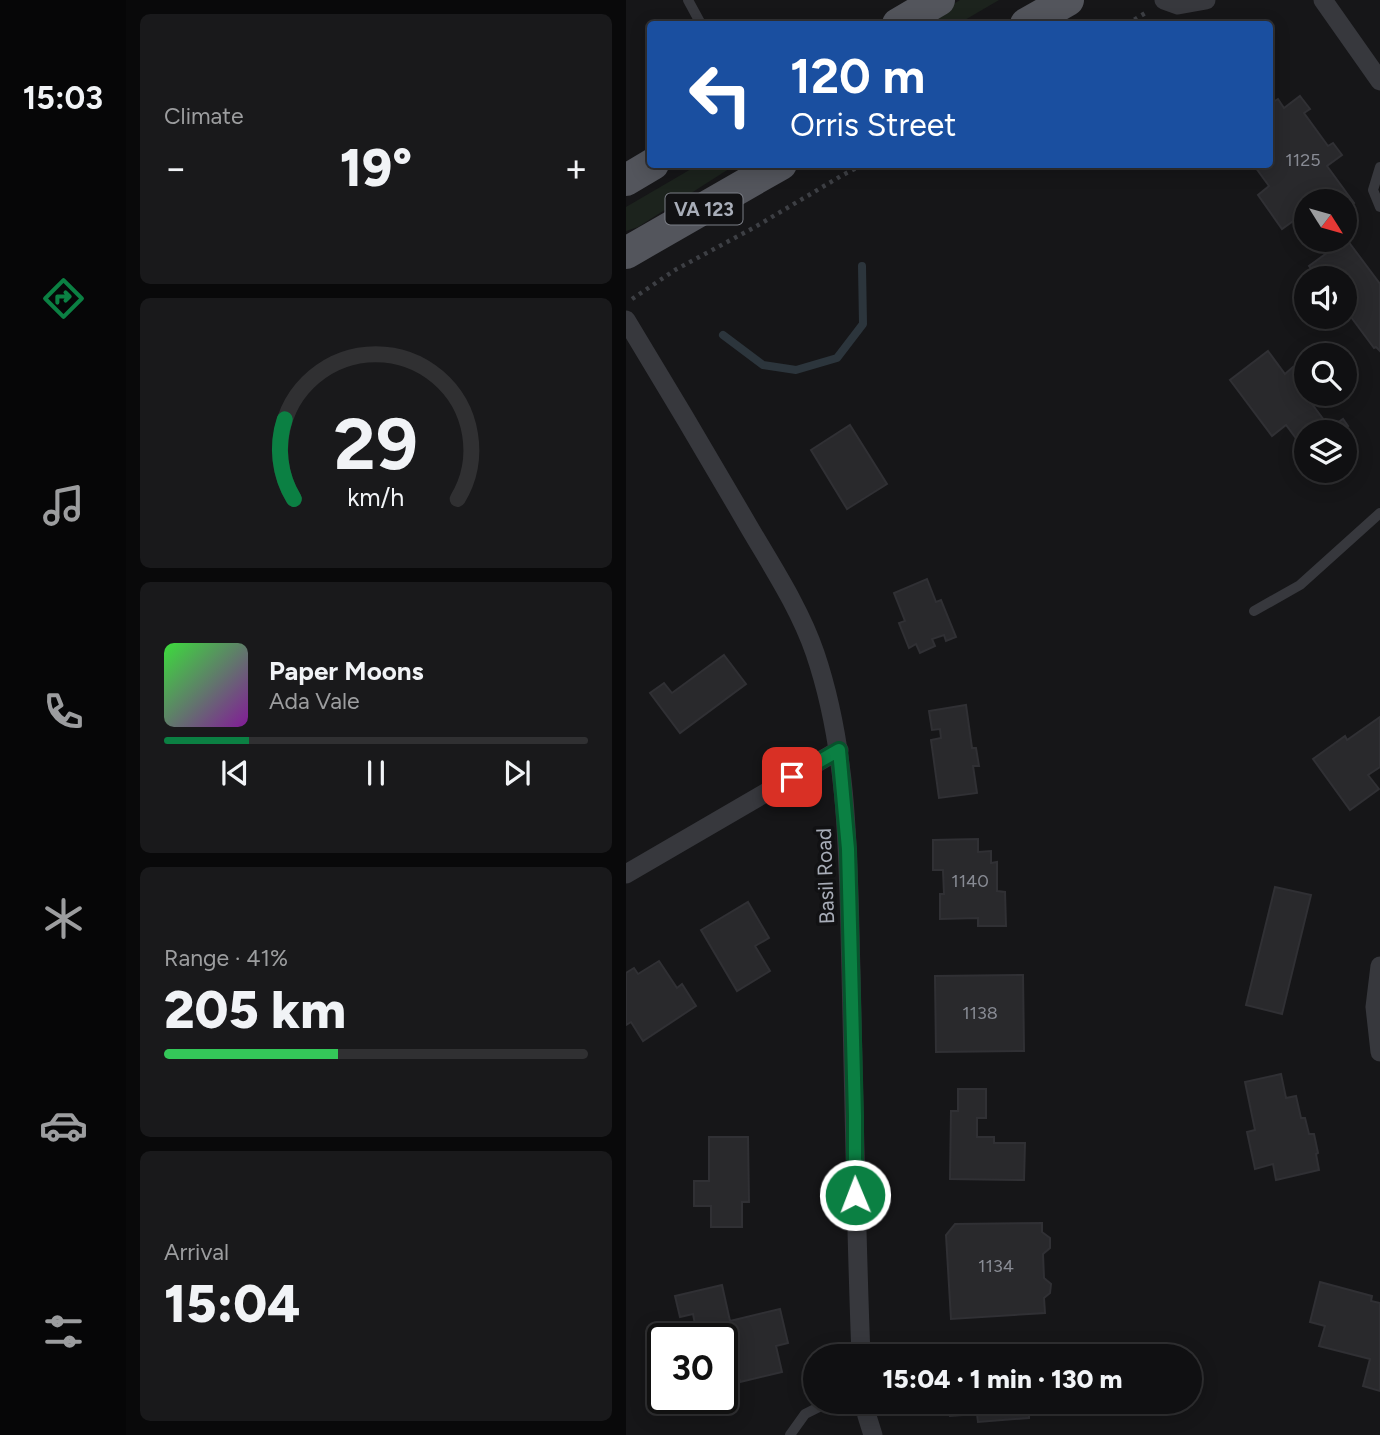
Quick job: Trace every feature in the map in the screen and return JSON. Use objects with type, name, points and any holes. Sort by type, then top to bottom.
[{"type":"main road","points":[[903,21],[939,0]]},
{"type":"main road","points":[[1031,21],[1068,0]]},
{"type":"main road","name":"VA 123","points":[[626,180],[647,168]]},
{"type":"main road","name":"VA 123","points":[[626,253],[774,168]]},
{"type":"street","points":[[1164,0],[1178,5],[1206,0]]},
{"type":"street","points":[[1323,0],[1380,81]]},
{"type":"street","name":"Basil Road","points":[[626,320],[794,604],[814,650],[829,695],[839,750],[848,849],[860,1344]]},
{"type":"street","points":[[626,874],[839,750]]},
{"type":"street","points":[[1380,965],[1375,1007],[1380,1052]]},
{"type":"street","points":[[867,1414],[873,1435]]},
{"type":"lane","points":[[688,0],[699,21]]},
{"type":"lane","points":[[1380,167],[1373,190],[1380,207]]},
{"type":"lane","points":[[1254,611],[1300,585],[1380,513]]},
{"type":"lane","points":[[790,1435],[805,1414]]},
{"type":"path","points":[[626,303],[675,270],[856,168]]},
{"type":"shaded area","points":[[960,0],[999,0],[963,21],[927,21]]},
{"type":"shaded area","points":[[693,168],[730,168],[638,227],[626,231],[626,207]]},
{"type":"building","points":[[1300,96],[1310,109],[1304,113],[1328,146],[1333,143],[1342,155],[1327,166],[1344,189],[1294,189],[1294,220],[1282,229],[1258,195],[1269,186],[1256,168],[1273,168],[1273,102],[1278,99],[1284,108]]},
{"type":"building","points":[[1328,252],[1356,252],[1380,284],[1380,351],[1374,348],[1357,325],[1357,266],[1309,266]]},
{"type":"building","points":[[1268,351],[1285,374],[1294,368],[1294,406],[1314,406],[1324,420],[1294,420],[1294,436],[1286,425],[1272,436],[1230,380]]},
{"type":"building","points":[[850,425],[887,484],[847,509],[811,450]]},
{"type":"building","points":[[927,579],[936,602],[941,600],[956,637],[946,641],[944,635],[932,639],[935,646],[920,653],[916,644],[909,648],[899,623],[905,621],[894,593]]},
{"type":"building","points":[[724,655],[746,684],[680,733],[650,693],[664,683],[672,693]]},
{"type":"building","points":[[966,705],[972,748],[976,748],[979,766],[973,766],[977,793],[939,798],[931,740],[941,738],[940,729],[932,730],[929,711]]},
{"type":"building","points":[[1380,717],[1380,767],[1368,775],[1379,789],[1350,810],[1313,759],[1345,736],[1347,740]]},
{"type":"building","points":[[978,839],[978,852],[991,851],[991,863],[997,862],[997,891],[1005,892],[1006,926],[978,926],[978,918],[940,919],[940,894],[944,894],[943,870],[933,870],[933,840]]},
{"type":"building","points":[[1275,887],[1311,895],[1282,1014],[1246,1005]]},
{"type":"building","points":[[748,902],[769,938],[755,946],[770,971],[737,991],[701,930]]},
{"type":"building","points":[[659,961],[677,988],[682,984],[696,1006],[643,1041],[631,1022],[626,1025],[626,973],[634,968],[638,974]]},
{"type":"building","points":[[1023,975],[1024,1051],[936,1052],[935,976]]},
{"type":"building","points":[[1281,1074],[1286,1098],[1296,1096],[1301,1118],[1305,1118],[1309,1134],[1314,1134],[1319,1170],[1276,1180],[1273,1164],[1255,1169],[1247,1132],[1255,1130],[1245,1082]]},
{"type":"building","points":[[958,1089],[986,1089],[986,1118],[977,1118],[977,1137],[994,1137],[994,1143],[1025,1143],[1024,1180],[950,1179],[951,1111],[958,1111]]},
{"type":"building","points":[[709,1137],[748,1137],[749,1202],[742,1202],[742,1227],[711,1227],[711,1206],[694,1206],[694,1181],[709,1181]]},
{"type":"building","points":[[1042,1223],[1042,1232],[1050,1238],[1050,1248],[1043,1254],[1044,1278],[1051,1284],[1050,1293],[1044,1298],[1045,1313],[951,1319],[946,1235],[955,1224]]},
{"type":"building","points":[[1320,1282],[1372,1296],[1371,1301],[1380,1303],[1380,1391],[1363,1386],[1370,1359],[1319,1346],[1325,1326],[1310,1322]]},
{"type":"building","points":[[722,1285],[730,1321],[780,1309],[788,1343],[776,1346],[782,1372],[740,1382],[738,1323],[695,1323],[693,1314],[680,1317],[675,1296]]},
{"type":"building","points":[[977,1414],[1029,1414],[1029,1418],[978,1422]]},
{"type":"waterway","points":[[723,335],[763,365],[796,370],[837,358],[863,324],[862,266]]},
{"type":"route","points":[[792,777],[839,750],[848,849],[855,1195]]}]
